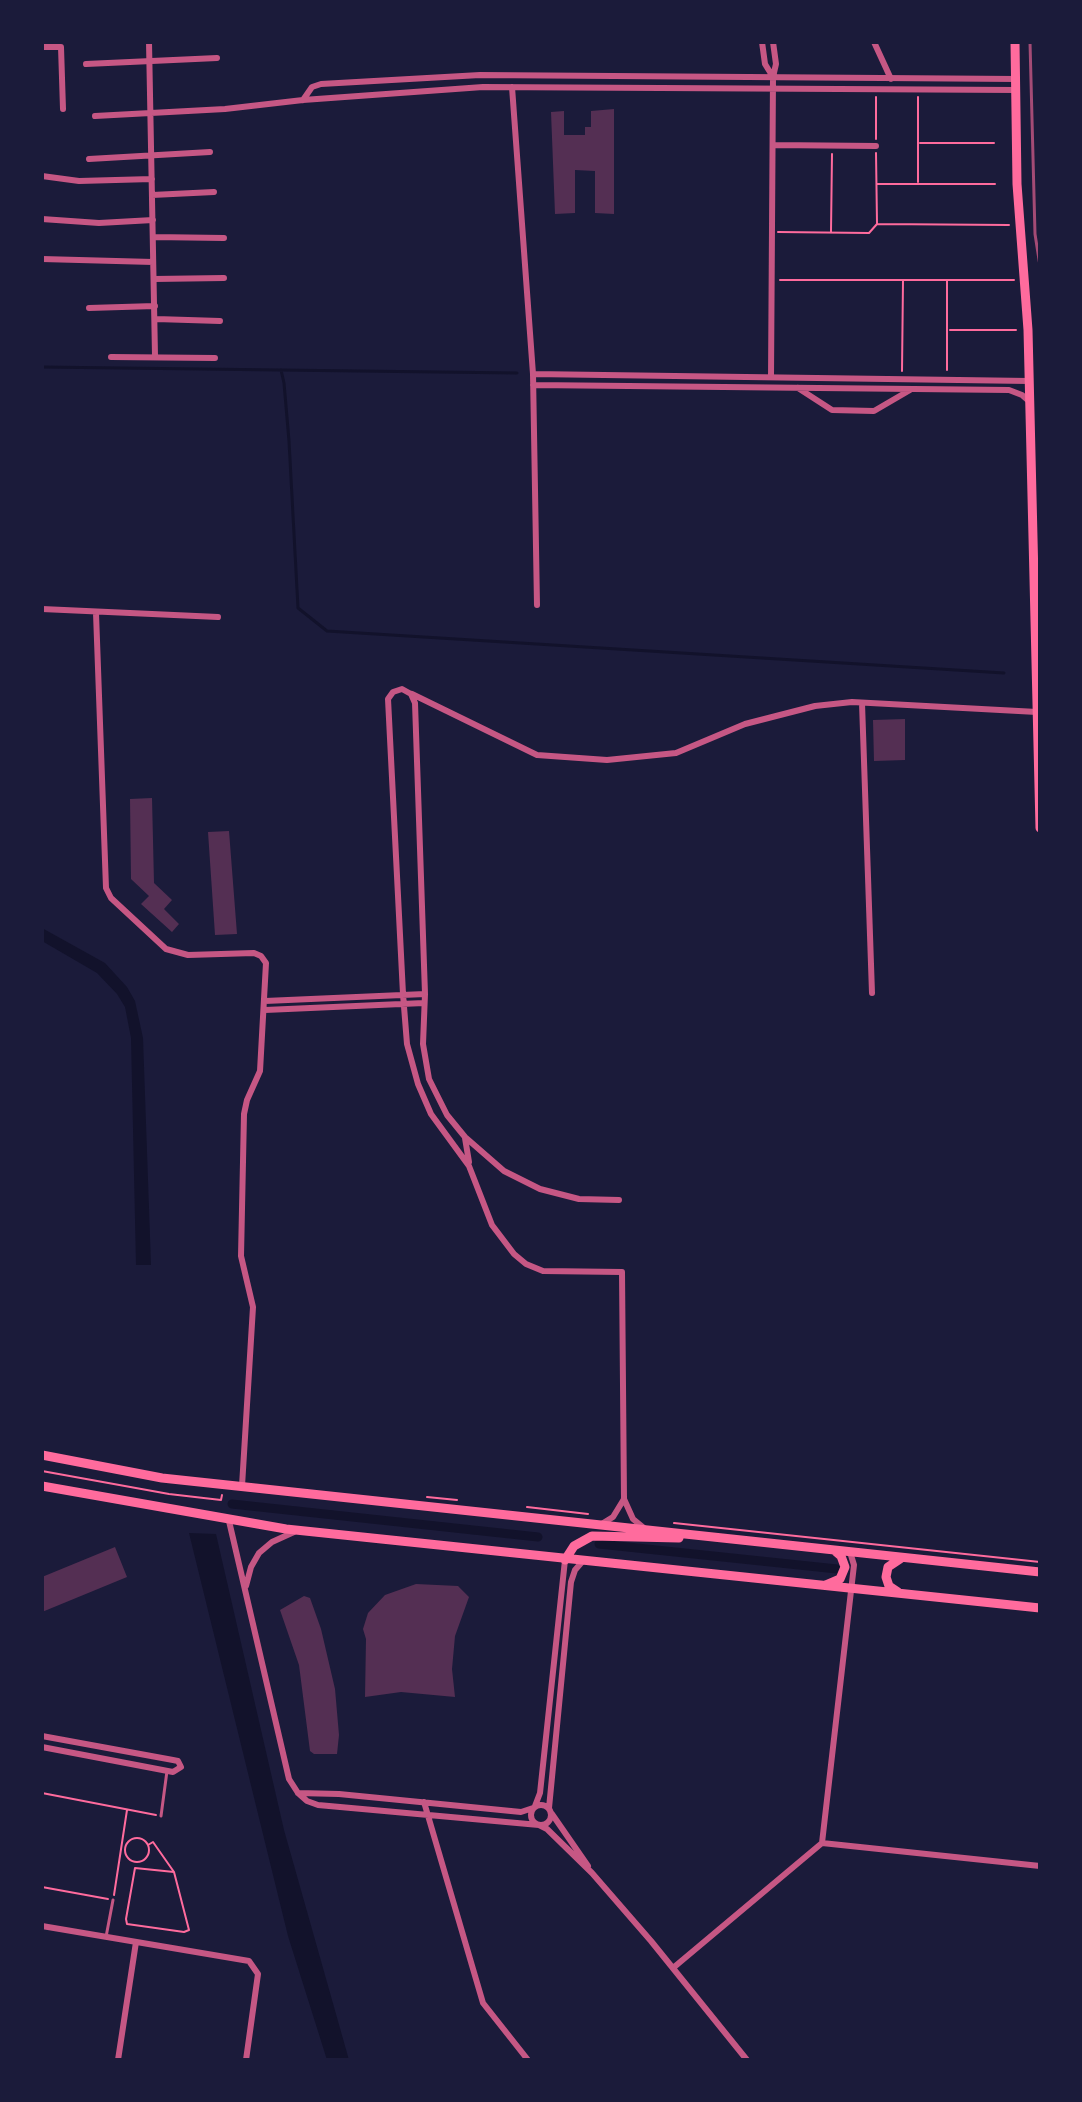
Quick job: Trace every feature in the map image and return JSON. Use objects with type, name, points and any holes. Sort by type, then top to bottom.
[{"type":"main road","points":[[1015,42],[1017,184],[1027,290],[1040,828]]},
{"type":"main road","points":[[42,1455],[151,1476],[850,1552],[1037,1566]]},
{"type":"main road","points":[[42,1486],[299,1531],[1040,1608]]},
{"type":"main road","points":[[565,1560],[576,1544],[599,1535],[656,1539],[723,1538]]},
{"type":"main road","points":[[819,1585],[835,1582],[843,1573],[844,1561],[831,1549]]},
{"type":"main road","points":[[911,1558],[900,1558],[891,1563],[886,1577],[893,1589],[912,1595]]},
{"type":"street","points":[[149,42],[155,356]]},
{"type":"street","points":[[762,42],[765,64],[773,77]]},
{"type":"street","points":[[771,377],[773,77],[776,64],[773,42]]},
{"type":"street","points":[[874,42],[896,89]]},
{"type":"street","points":[[42,47],[61,47],[63,109]]},
{"type":"street","points":[[86,64],[217,58]]},
{"type":"street","points":[[512,75],[533,374],[537,605]]},
{"type":"street","points":[[303,100],[312,87],[321,84],[512,75],[1016,79]]},
{"type":"street","points":[[95,116],[512,87],[1016,90]]},
{"type":"street","points":[[773,145],[876,146]]},
{"type":"street","points":[[89,159],[210,152]]},
{"type":"street","points":[[42,176],[79,181],[152,179]]},
{"type":"street","points":[[152,195],[214,192]]},
{"type":"street","points":[[42,219],[99,223],[153,220]]},
{"type":"street","points":[[153,237],[224,238]]},
{"type":"street","points":[[42,259],[153,262]]},
{"type":"street","points":[[154,279],[224,278]]},
{"type":"street","points":[[89,308],[155,306]]},
{"type":"street","points":[[156,319],[220,321]]},
{"type":"street","points":[[111,357],[215,358]]},
{"type":"street","points":[[533,374],[1029,381]]},
{"type":"street","points":[[533,385],[1009,390],[1030,402]]},
{"type":"street","points":[[798,388],[832,410],[874,411],[912,389]]},
{"type":"street","points":[[42,609],[218,617]]},
{"type":"street","points":[[96,613],[106,888],[111,898],[166,949],[188,955],[254,953],[266,963],[260,1071],[244,1114],[241,1256],[253,1307],[242,1486]]},
{"type":"street","points":[[469,1166],[431,1114],[418,1084],[407,1044],[388,699],[393,692],[402,689],[537,755],[607,760],[676,753],[780,713],[815,706],[862,703],[1037,712]]},
{"type":"street","points":[[402,689],[411,694],[415,703],[425,994],[423,1044],[429,1079],[447,1115],[465,1137],[504,1171],[540,1189],[579,1199],[619,1200]]},
{"type":"street","points":[[862,703],[872,993]]},
{"type":"street","points":[[265,1001],[425,994]]},
{"type":"street","points":[[265,1010],[424,1003]]},
{"type":"street","points":[[465,1137],[469,1166],[492,1225],[499,1237],[526,1264],[543,1271],[622,1272],[624,1499],[620,1509],[600,1525]]},
{"type":"street","points":[[624,1499],[633,1519],[646,1530]]},
{"type":"street","points":[[229,1521],[289,1779],[298,1793],[318,1805],[539,1825],[549,1822],[571,1582],[582,1562]]},
{"type":"street","points":[[246,1597],[248,1574],[259,1553],[280,1537],[299,1531]]},
{"type":"street","points":[[673,1968],[822,1843],[854,1565],[850,1552]]},
{"type":"street","points":[[565,1560],[540,1793],[531,1818],[560,1840],[592,1873],[747,2060]]},
{"type":"street","points":[[42,1736],[173,1760],[180,1765],[177,1772],[167,1771],[42,1747]]},
{"type":"street","points":[[298,1793],[521,1812],[542,1804],[580,1852],[592,1873]]},
{"type":"street","points":[[424,1802],[483,2003],[528,2060]]},
{"type":"street","points":[[822,1843],[1040,1866]]},
{"type":"street","points":[[42,1926],[249,1961],[258,1974],[246,2060]]},
{"type":"street","points":[[118,2060],[136,1942]]},
{"type":"lane","points":[[161,1816],[167,1771]]},
{"type":"lane","points":[[106,1937],[113,1900]]},
{"type":"path","points":[[773,232],[869,233],[877,224],[876,89]]},
{"type":"path","points":[[918,89],[918,183]]},
{"type":"path","points":[[918,143],[994,143]]},
{"type":"path","points":[[831,233],[832,146]]},
{"type":"path","points":[[877,184],[995,184]]},
{"type":"path","points":[[877,224],[1009,225]]},
{"type":"path","points":[[772,280],[1015,280]]},
{"type":"path","points":[[902,379],[903,280]]},
{"type":"path","points":[[947,280],[947,380]]},
{"type":"path","points":[[947,330],[1016,330]]},
{"type":"path","points":[[42,1471],[221,1500],[222,1491]]},
{"type":"path","points":[[42,1793],[161,1816]]},
{"type":"path","points":[[42,1887],[113,1900],[127,1810]]},
{"type":"path","points":[[120,1859],[126,1854],[127,1844],[132,1839],[143,1839],[148,1845],[149,1855],[141,1862],[133,1862],[126,1854]]},
{"type":"path","points":[[148,1845],[153,1842],[174,1872],[188,1931],[127,1924],[135,1868],[174,1872]]},
{"type":"shaded area","points":[[42,928],[105,963],[135,1001],[143,1038],[151,1265],[136,1265],[131,1038],[125,1007],[97,973],[42,941]]},
{"type":"shaded area","points":[[189,1533],[216,1534],[284,1830],[349,2060],[327,2060],[288,1936]]},
{"type":"building","points":[[614,109],[614,214],[595,213],[595,171],[575,170],[575,213],[555,214],[551,112],[564,111],[564,135],[585,135],[585,127],[591,127],[591,111]]},
{"type":"building","points":[[905,719],[905,760],[874,761],[873,720]]},
{"type":"building","points":[[152,798],[154,883],[172,900],[164,909],[179,924],[172,932],[141,904],[149,896],[131,879],[130,799]]},
{"type":"building","points":[[229,831],[237,934],[215,935],[208,832]]},
{"type":"building","points":[[115,1547],[127,1577],[42,1612],[42,1577]]},
{"type":"building","points":[[416,1584],[458,1586],[469,1597],[455,1636],[452,1669],[455,1697],[401,1692],[365,1697],[366,1639],[363,1629],[368,1613],[385,1595]]},
{"type":"building","points":[[304,1596],[310,1598],[321,1629],[335,1689],[339,1735],[337,1754],[314,1754],[310,1751],[299,1665],[280,1610]]},
{"type":"waterway","points":[[42,367],[517,373]]},
{"type":"waterway","points":[[281,370],[289,441],[298,608],[327,631],[1004,673]]},
{"type":"waterway","points":[[232,1504],[538,1537]]},
{"type":"waterway","points":[[599,1544],[837,1569]]},
{"type":"railway","points":[[1030,42],[1035,234],[1040,266]]}]
